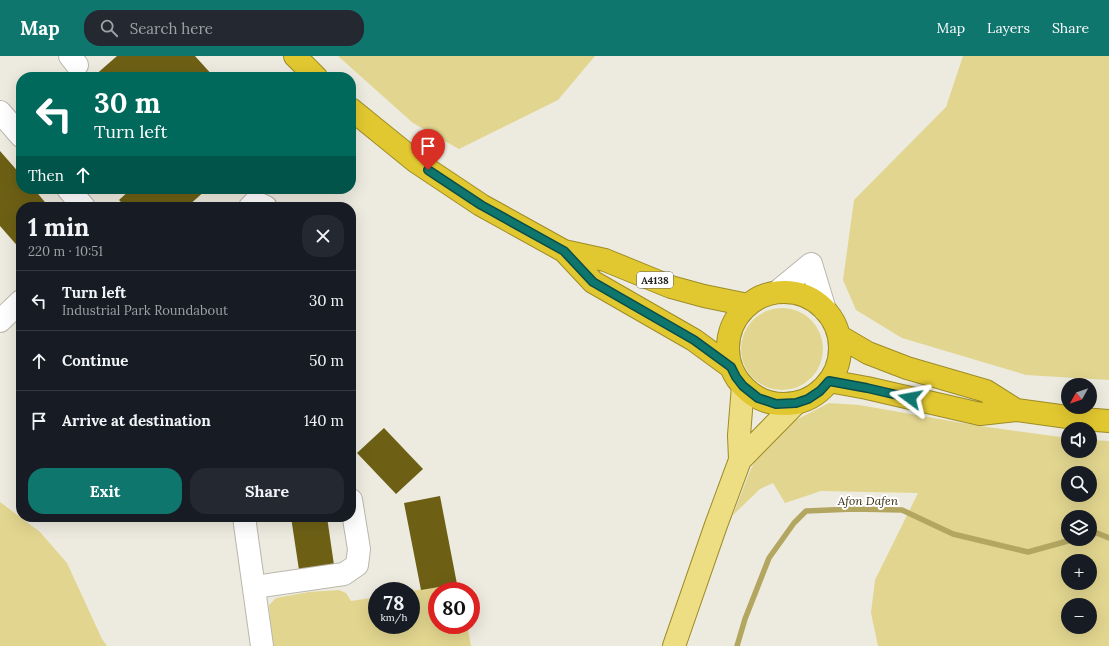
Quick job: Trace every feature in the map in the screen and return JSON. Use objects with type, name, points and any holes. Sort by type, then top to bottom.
[{"type":"highway","points":[[295,56],[311,72]]},
{"type":"highway","name":"A4138","points":[[356,113],[415,161],[481,205],[564,251],[605,260],[671,287],[704,296],[748,305]]},
{"type":"highway","name":"A4138","points":[[564,251],[593,282],[694,340],[731,367]]},
{"type":"highway","points":[[777,292],[795,293],[812,299],[825,310],[834,322],[839,336],[840,352],[836,367],[829,381],[820,391],[808,399],[796,403],[776,404],[758,398],[743,386],[731,367],[728,350],[729,333],[736,318],[748,305],[761,296],[777,292]]},
{"type":"highway","points":[[839,336],[868,353],[907,368],[986,391],[1016,410]]},
{"type":"highway","points":[[829,381],[867,388],[980,414],[1016,410],[1109,421]]},
{"type":"main road","points":[[674,646],[740,460],[739,435],[743,386]]},
{"type":"main road","points":[[740,460],[796,403]]},
{"type":"lane","points":[[0,112],[16,130]]},
{"type":"lane","points":[[72,194],[80,202]]},
{"type":"lane","points":[[777,292],[811,264],[825,310]]},
{"type":"lane","points":[[0,321],[16,306]]},
{"type":"lane","points":[[245,522],[262,646]]},
{"type":"lane","points":[[254,587],[344,574],[357,565],[359,549],[355,522]]},
{"type":"shaded area","points":[[338,56],[595,56],[558,100],[459,149],[413,123]]},
{"type":"shaded area","points":[[963,56],[1109,56],[1109,380],[1097,379],[1097,378],[1026,375],[902,338],[856,310],[843,280],[854,200],[946,107]]},
{"type":"shaded area","points":[[782,308],[798,311],[811,320],[820,333],[823,349],[820,365],[811,378],[798,387],[782,390],[766,387],[753,378],[744,365],[741,349],[744,333],[753,320],[766,311]]},
{"type":"shaded area","points":[[829,403],[859,405],[980,426],[1061,437],[1061,458],[1097,458],[1097,440],[1109,441],[1109,646],[878,646],[871,613],[875,580],[918,493],[821,491],[785,503],[773,483],[760,489],[733,515],[750,471],[760,451],[792,422]]},
{"type":"shaded area","points":[[0,502],[16,514],[16,522],[27,522],[40,532],[67,563],[102,639],[107,646],[0,646]]},
{"type":"shaded area","points":[[428,588],[428,634],[469,634],[471,646],[272,646],[269,605],[276,598],[309,592],[339,590],[346,593],[351,601],[368,598],[368,634],[420,634],[420,590]]},
{"type":"building","points":[[117,56],[195,56],[209,72],[99,72]]},
{"type":"building","points":[[0,151],[16,169],[16,194],[38,194],[45,202],[16,202],[16,244],[0,226]]},
{"type":"building","points":[[126,194],[201,194],[193,202],[121,202],[119,200]]},
{"type":"building","points":[[384,428],[423,469],[396,494],[357,453]]},
{"type":"building","points":[[440,496],[457,582],[428,582],[428,589],[421,590],[404,503]]},
{"type":"building","points":[[292,522],[328,522],[334,565],[299,570]]},
{"type":"waterway","name":"Afon Dafen","points":[[737,646],[745,619],[769,558],[794,523],[806,511],[854,509],[902,510],[953,534],[1028,552],[1061,543]]},
{"type":"waterway","name":"Afon Dafen","points":[[1097,533],[1109,538]]},
{"type":"route","points":[[428,170],[481,205],[564,251],[593,282],[694,340],[731,367],[743,386],[758,398],[776,404],[796,403],[808,399],[820,391],[829,381],[910,398]]}]
